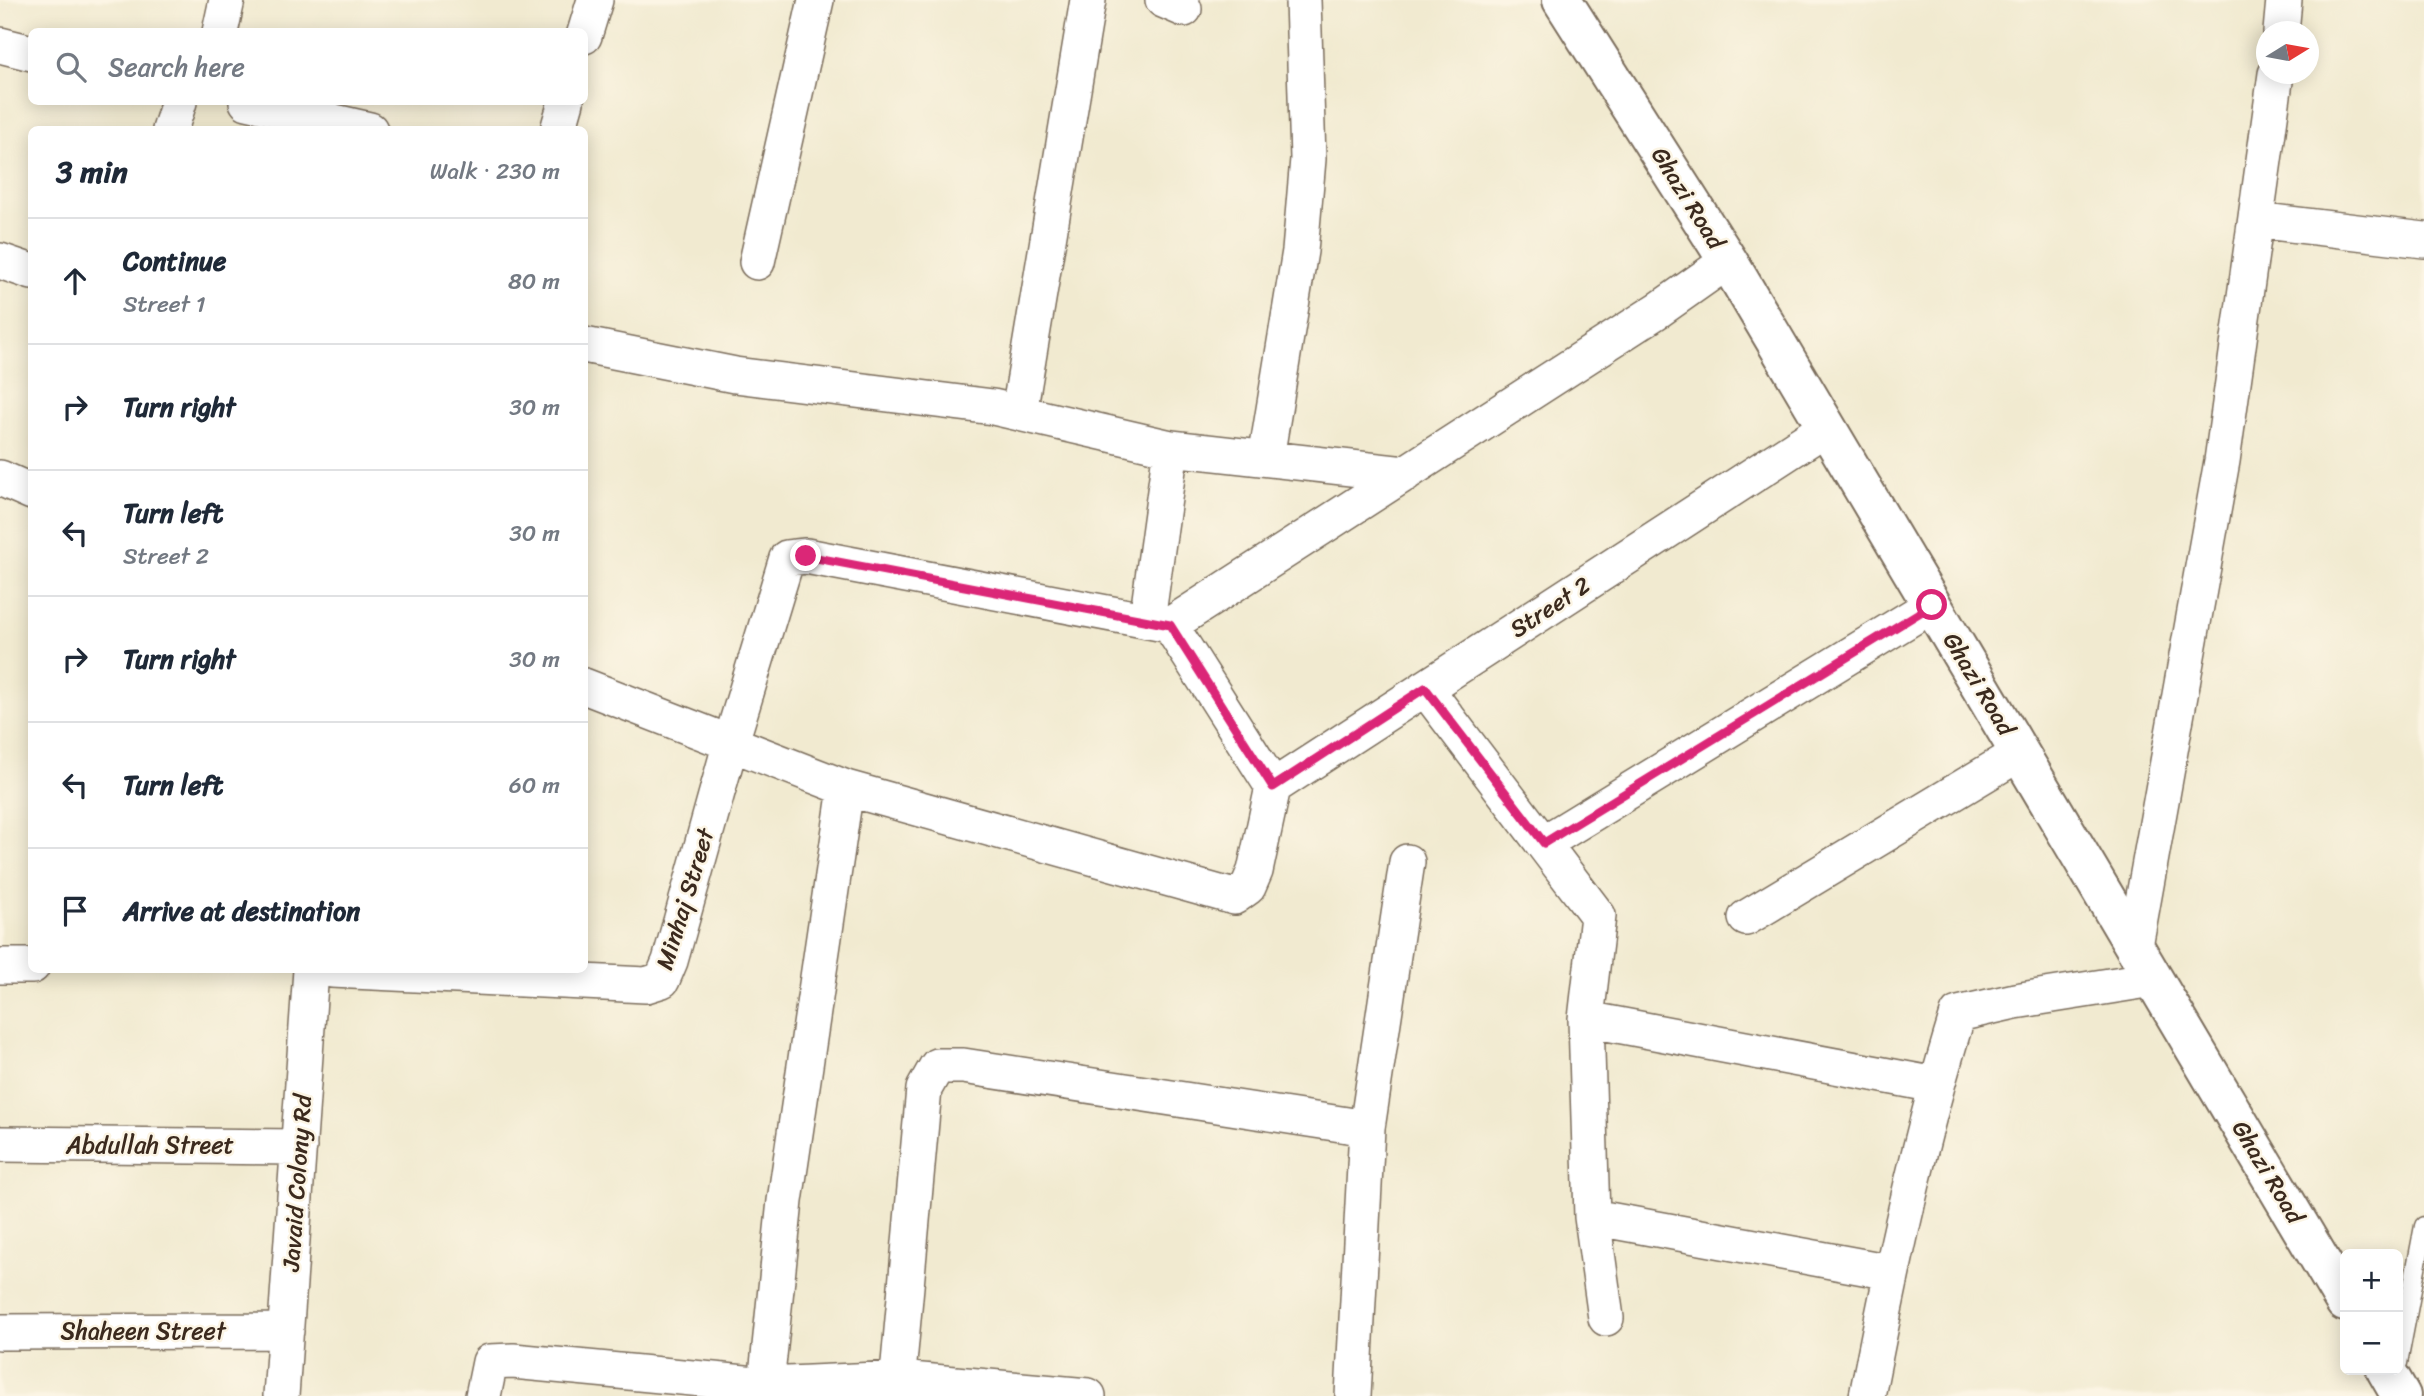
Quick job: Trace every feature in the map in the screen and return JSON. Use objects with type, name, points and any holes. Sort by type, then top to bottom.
[{"type":"main road","name":"Ghazi Road","points":[[1562,0],[1728,261],[2340,1294]]},
{"type":"street","points":[[221,28],[227,0]]},
{"type":"street","points":[[586,28],[595,0]]},
{"type":"street","points":[[757,262],[816,0]]},
{"type":"street","points":[[1019,413],[1088,0]]},
{"type":"street","points":[[1266,458],[1300,251],[1308,159],[1303,0]]},
{"type":"street","points":[[2282,21],[2284,0]]},
{"type":"street","points":[[0,45],[28,52]]},
{"type":"street","points":[[2135,946],[2222,461],[2275,84]]},
{"type":"street","points":[[171,126],[178,105]]},
{"type":"street","points":[[260,105],[352,126]]},
{"type":"street","points":[[559,126],[565,105]]},
{"type":"street","points":[[2256,220],[2424,240]]},
{"type":"street","points":[[0,261],[28,271]]},
{"type":"street","points":[[731,742],[787,558],[806,556],[1159,623],[1405,474],[1660,309],[1728,261]]},
{"type":"street","points":[[588,346],[735,375],[993,407],[1171,447],[1405,474]]},
{"type":"street","name":"Street 2","points":[[1273,787],[1827,427]]},
{"type":"street","points":[[588,688],[846,788],[1234,897],[1248,887],[1255,872],[1273,787],[1159,623],[1171,447]]},
{"type":"street","points":[[0,478],[28,490]]},
{"type":"street","points":[[1544,843],[1932,605]]},
{"type":"street","points":[[1425,688],[1598,916],[1586,1019],[1592,1217],[1606,1318]]},
{"type":"street","name":"Minhaj Street","points":[[395,973],[646,985],[662,980],[670,961],[731,742]]},
{"type":"street","points":[[1746,918],[2020,753]]},
{"type":"street","points":[[766,1385],[785,1201],[846,788]]},
{"type":"street","points":[[1353,1396],[1367,1128],[1408,862]]},
{"type":"street","points":[[0,966],[28,966]]},
{"type":"street","name":"Javaid Colony Rd","points":[[281,1396],[311,973]]},
{"type":"street","points":[[1867,1396],[1891,1272],[1936,1085],[1958,1014],[2015,1001],[2154,979]]},
{"type":"street","points":[[1586,1019],[1936,1085]]},
{"type":"street","points":[[897,1387],[924,1089],[937,1066],[976,1068],[1367,1128]]},
{"type":"street","name":"Abdullah Street","points":[[0,1144],[299,1147]]},
{"type":"street","points":[[1592,1217],[1891,1272]]},
{"type":"street","name":"Shaheen Street","points":[[0,1332],[286,1331]]},
{"type":"street","points":[[483,1396],[490,1362],[513,1361],[766,1385],[897,1387],[1088,1396]]},
{"type":"lane","points":[[2395,1376],[2424,1226]]},
{"type":"route","points":[[806,556],[1170,625],[1273,787],[1425,688],[1544,843],[1932,605]]}]
